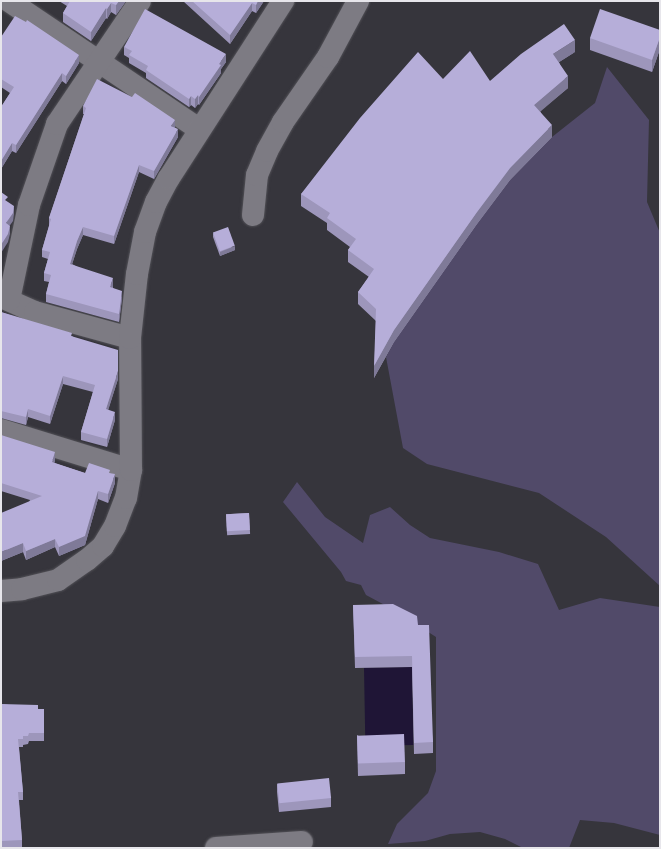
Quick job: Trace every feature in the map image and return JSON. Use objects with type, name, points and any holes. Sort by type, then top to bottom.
[{"type":"street","points":[[1,6],[4,1]]},
{"type":"street","points":[[10,1],[199,129]]},
{"type":"street","points":[[130,338],[35,312],[5,299],[29,205],[57,124],[140,1]]},
{"type":"street","points":[[1,590],[22,589],[58,580],[87,560],[103,546],[115,526],[126,498],[131,470],[130,338],[137,274],[145,232],[156,202],[199,129],[283,1]]},
{"type":"street","points":[[253,215],[257,175],[267,151],[283,122],[328,57],[358,1]]},
{"type":"street","points":[[1,430],[131,470]]},
{"type":"street","points":[[216,848],[302,842]]},
{"type":"shaded area","points":[[607,67],[649,120],[647,202],[660,233],[660,586],[606,537],[539,493],[427,464],[403,448],[386,357],[394,342],[477,224],[510,180],[552,137],[595,103]]},
{"type":"shaded area","points":[[297,482],[325,517],[363,543],[370,515],[390,507],[410,525],[430,538],[499,552],[538,564],[559,610],[600,598],[660,607],[660,835],[614,823],[580,820],[569,848],[523,848],[505,839],[480,832],[450,834],[425,841],[388,844],[397,824],[428,793],[436,771],[436,637],[394,610],[366,595],[361,585],[346,581],[341,572],[283,502]]},
{"type":"shaded area","points":[[412,667],[413,745],[365,746],[364,668]]},
{"type":"building","points":[[70,1],[119,1],[116,5],[111,3],[107,9],[106,8],[91,32],[63,13]]},
{"type":"building","points":[[192,1],[258,1],[256,5],[252,3],[230,35]]},
{"type":"building","points":[[145,9],[226,54],[219,64],[221,65],[199,97],[198,95],[195,99],[191,96],[189,99],[146,70],[148,66],[129,55],[132,51],[124,47]]},
{"type":"building","points":[[600,9],[660,30],[660,37],[652,60],[590,38]]},
{"type":"building","points":[[15,16],[26,22],[27,20],[79,55],[66,76],[62,73],[16,145],[12,143],[1,161],[1,107],[14,87],[1,79],[1,37]]},
{"type":"building","points":[[564,24],[575,40],[553,54],[568,76],[534,105],[552,125],[510,168],[477,212],[394,330],[374,366],[376,309],[358,292],[374,269],[348,250],[356,239],[327,218],[330,213],[301,194],[360,118],[418,52],[443,79],[470,51],[490,81],[521,54]]},
{"type":"building","points":[[97,79],[132,97],[135,93],[175,120],[171,126],[178,129],[154,171],[139,165],[114,236],[83,227],[77,241],[70,264],[113,278],[110,287],[122,291],[119,314],[46,294],[51,275],[44,273],[50,252],[42,250],[51,219],[49,218],[86,108],[83,106]]},
{"type":"building","points":[[1,192],[8,197],[5,200],[14,206],[13,213],[6,223],[10,226],[8,234],[1,245]]},
{"type":"building","points":[[228,227],[235,246],[220,251],[213,232]]},
{"type":"building","points":[[1,312],[72,333],[71,336],[118,350],[118,371],[106,409],[115,412],[107,439],[81,432],[95,385],[63,376],[50,416],[28,409],[26,417],[1,411]]},
{"type":"building","points":[[1,435],[55,452],[52,462],[85,473],[89,463],[110,470],[109,473],[115,474],[108,494],[98,491],[85,536],[59,547],[55,539],[26,551],[23,543],[1,552],[1,513],[42,496],[1,483]]},
{"type":"building","points":[[249,513],[250,530],[227,531],[226,514]]},
{"type":"building","points":[[393,604],[417,616],[418,625],[429,625],[433,742],[414,743],[412,656],[355,657],[353,605]]},
{"type":"building","points":[[1,704],[38,705],[38,709],[44,709],[44,733],[29,733],[28,736],[23,736],[23,739],[18,739],[23,792],[18,792],[22,840],[1,841]]},
{"type":"building","points":[[404,734],[405,762],[358,764],[357,736]]},
{"type":"building","points":[[329,778],[331,798],[279,803],[277,783]]}]
